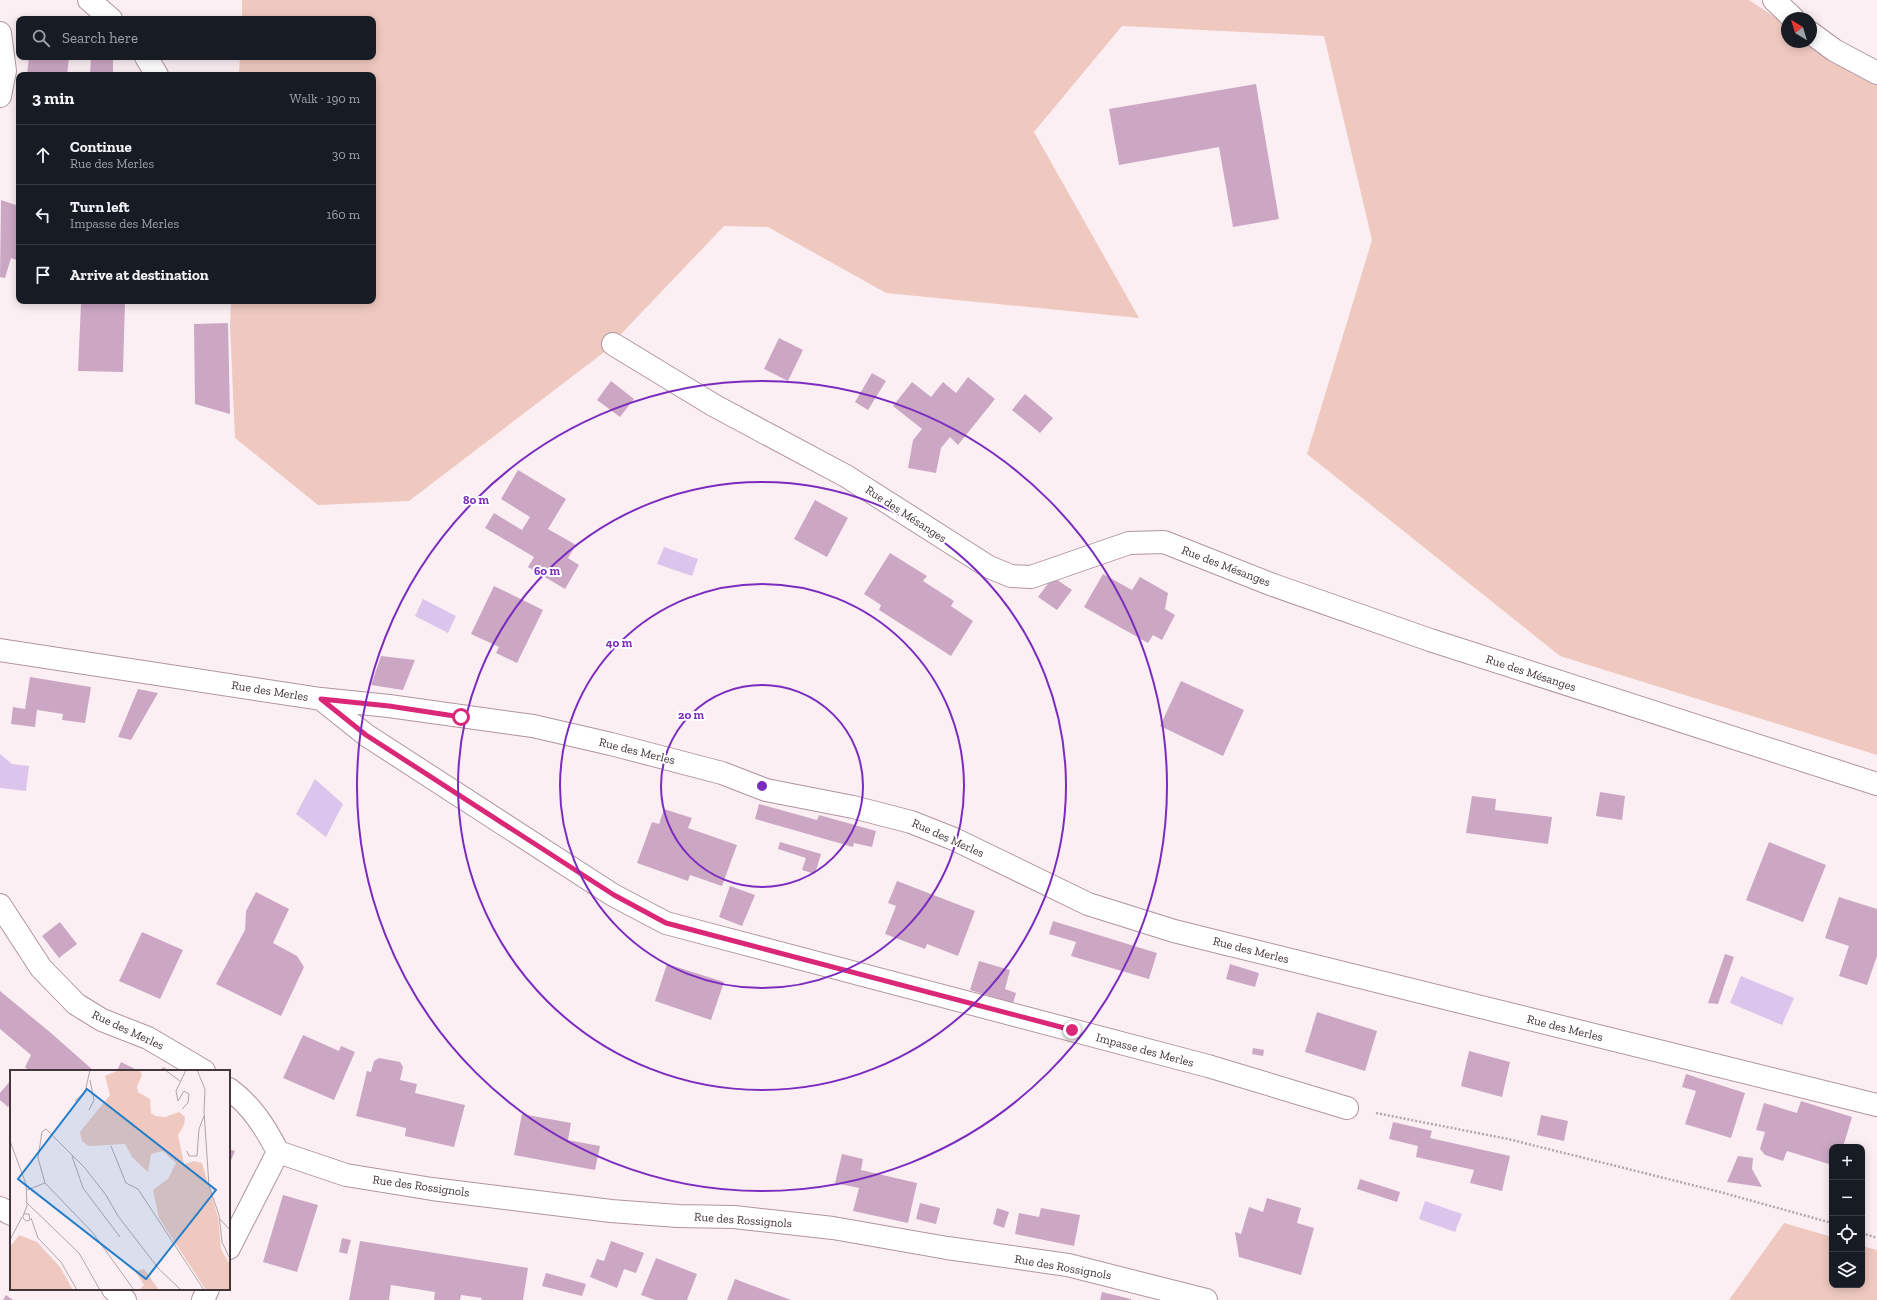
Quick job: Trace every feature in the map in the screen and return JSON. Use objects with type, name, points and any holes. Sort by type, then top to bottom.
[{"type":"street","points":[[89,0],[108,16]]},
{"type":"street","points":[[1774,0],[1787,12]]},
{"type":"street","points":[[0,32],[3,42],[5,71],[0,96]]},
{"type":"street","points":[[1817,37],[1834,50],[1877,73]]},
{"type":"street","points":[[148,60],[154,72]]},
{"type":"street","name":"Rue des Mésanges","points":[[613,344],[715,406],[846,476],[989,567],[1011,576],[1031,577],[1129,543],[1164,542],[1273,585],[1430,640],[1877,784]]},
{"type":"street","name":"Rue des Merles","points":[[0,650],[321,699],[389,706],[533,726],[658,756],[722,773],[766,790],[853,807],[911,822],[954,839],[1088,904],[1174,931],[1877,1105]]},
{"type":"street","name":"Impasse des Merles","points":[[321,699],[372,739],[614,895],[666,923],[1208,1066],[1347,1108]]},
{"type":"street","name":"Rue des Merles","points":[[0,905],[41,968],[76,1004],[102,1020],[154,1042],[202,1070]]},
{"type":"street","points":[[230,1090],[242,1098],[262,1122],[278,1152],[230,1246]]},
{"type":"street","name":"Rue des Rossignols","points":[[278,1152],[346,1175],[432,1189],[611,1211],[678,1216],[734,1217],[833,1228],[947,1248],[1068,1265],[1206,1300]]},
{"type":"street","points":[[0,1208],[10,1213]]},
{"type":"street","points":[[114,1290],[125,1300]]},
{"type":"street","points":[[203,1300],[208,1290]]},
{"type":"path","points":[[1347,1108],[1508,1140],[1727,1194],[1829,1222]]},
{"type":"path","points":[[1865,1234],[1877,1238]]},
{"type":"shaded area","points":[[242,0],[1749,0],[1781,21],[1781,48],[1817,48],[1817,46],[1877,82],[1877,755],[1560,656],[1307,454],[1372,240],[1324,36],[1122,26],[1034,132],[1139,318],[886,293],[768,227],[724,226],[603,353],[409,501],[318,505],[235,438],[230,325],[231,304],[376,304],[376,72],[239,72],[240,60],[376,60],[376,16],[242,16]]},
{"type":"shaded area","points":[[664,547],[698,559],[692,576],[657,564]]},
{"type":"shaded area","points":[[423,599],[456,616],[448,633],[415,616]]},
{"type":"shaded area","points":[[0,754],[12,764],[29,766],[26,791],[0,788]]},
{"type":"shaded area","points":[[315,779],[343,804],[326,837],[296,814]]},
{"type":"shaded area","points":[[1741,976],[1794,998],[1782,1025],[1730,1003]]},
{"type":"shaded area","points":[[1425,1201],[1462,1214],[1455,1232],[1419,1219]]},
{"type":"shaded area","points":[[1784,1223],[1829,1236],[1829,1288],[1865,1288],[1865,1247],[1877,1250],[1877,1300],[1729,1300]]},
{"type":"building","points":[[29,60],[69,60],[67,72],[27,72]]},
{"type":"building","points":[[91,60],[113,60],[113,72],[90,72]]},
{"type":"building","points":[[1256,84],[1279,219],[1233,227],[1219,147],[1119,165],[1109,109]]},
{"type":"building","points":[[1,200],[16,205],[16,260],[11,258],[5,278],[0,277]]},
{"type":"building","points":[[81,304],[125,304],[123,372],[78,371]]},
{"type":"building","points":[[228,323],[230,414],[195,404],[194,324]]},
{"type":"building","points":[[779,338],[803,350],[788,381],[764,369]]},
{"type":"building","points":[[872,373],[886,381],[868,410],[855,402]]},
{"type":"building","points":[[968,377],[995,399],[958,445],[950,437],[941,448],[936,473],[908,468],[913,440],[922,429],[893,406],[912,382],[931,397],[943,382],[956,393]]},
{"type":"building","points":[[611,381],[634,399],[620,417],[597,400]]},
{"type":"building","points":[[1025,394],[1053,418],[1040,433],[1012,410]]},
{"type":"building","points":[[518,470],[566,499],[548,529],[576,545],[568,558],[579,565],[565,589],[528,567],[534,557],[485,528],[494,513],[522,530],[530,517],[501,499]]},
{"type":"building","points":[[815,500],[848,518],[827,557],[794,539]]},
{"type":"building","points":[[890,553],[927,576],[923,581],[954,601],[951,606],[973,621],[951,656],[879,610],[881,605],[864,594]]},
{"type":"building","points":[[1103,574],[1132,590],[1140,577],[1168,593],[1165,609],[1175,615],[1162,640],[1153,635],[1148,643],[1084,607]]},
{"type":"building","points":[[1053,577],[1072,590],[1057,610],[1038,597]]},
{"type":"building","points":[[494,586],[543,610],[517,663],[496,653],[499,647],[471,634]]},
{"type":"building","points":[[381,656],[415,660],[403,690],[371,685]]},
{"type":"building","points":[[30,677],[91,687],[85,723],[62,720],[63,714],[37,710],[35,727],[11,724],[13,707],[25,709]]},
{"type":"building","points":[[1181,681],[1244,710],[1223,756],[1160,726]]},
{"type":"building","points":[[138,689],[158,693],[131,740],[118,737]]},
{"type":"building","points":[[1600,792],[1625,796],[1622,820],[1596,816]]},
{"type":"building","points":[[1472,796],[1496,799],[1495,810],[1552,817],[1548,844],[1466,833]]},
{"type":"building","points":[[759,804],[817,820],[819,815],[876,831],[872,847],[854,843],[853,847],[755,819]]},
{"type":"building","points":[[664,809],[692,818],[688,828],[737,845],[722,886],[690,875],[688,881],[637,863],[652,822],[659,824]]},
{"type":"building","points":[[780,842],[821,854],[815,874],[802,870],[806,858],[778,849]]},
{"type":"building","points":[[1769,842],[1826,865],[1803,922],[1746,900]]},
{"type":"building","points":[[897,881],[975,911],[958,956],[927,944],[925,949],[885,934],[896,906],[888,903]]},
{"type":"building","points":[[730,886],[755,895],[742,926],[719,917]]},
{"type":"building","points":[[256,892],[289,909],[273,943],[297,956],[304,967],[281,1016],[216,984],[245,930],[246,911]]},
{"type":"building","points":[[1839,897],[1877,909],[1877,956],[1867,985],[1839,976],[1849,946],[1825,938]]},
{"type":"building","points":[[1053,921],[1157,953],[1149,979],[1071,956],[1076,942],[1049,934]]},
{"type":"building","points":[[60,922],[77,944],[59,958],[42,936]]},
{"type":"building","points":[[142,932],[183,950],[160,999],[119,981]]},
{"type":"building","points":[[1725,954],[1734,957],[1718,1004],[1708,1003]]},
{"type":"building","points":[[979,961],[1010,970],[1005,989],[1016,993],[1013,1003],[970,990]]},
{"type":"building","points":[[667,964],[724,982],[711,1020],[655,1001]]},
{"type":"building","points":[[1230,964],[1259,973],[1255,987],[1226,979]]},
{"type":"building","points":[[0,991],[93,1070],[28,1070],[25,1067],[31,1055],[0,1029]]},
{"type":"building","points":[[1317,1012],[1377,1031],[1365,1071],[1305,1052]]},
{"type":"building","points":[[303,1035],[339,1051],[341,1046],[355,1052],[334,1100],[283,1078]]},
{"type":"building","points":[[1253,1048],[1264,1050],[1263,1056],[1252,1054]]},
{"type":"building","points":[[1469,1051],[1510,1062],[1502,1097],[1461,1086]]},
{"type":"building","points":[[379,1058],[400,1062],[403,1067],[400,1080],[417,1084],[415,1093],[465,1105],[454,1147],[405,1136],[406,1128],[356,1116],[367,1071],[371,1072],[374,1061]]},
{"type":"building","points":[[121,1062],[137,1070],[117,1070]]},
{"type":"building","points":[[163,1067],[168,1070],[161,1070]]},
{"type":"building","points":[[1686,1074],[1745,1093],[1731,1138],[1685,1124],[1696,1091],[1682,1087]]},
{"type":"building","points":[[10,1081],[10,1104],[8,1107],[0,1100],[0,1093]]},
{"type":"building","points":[[1801,1101],[1852,1117],[1844,1144],[1829,1144],[1829,1164],[1787,1151],[1783,1161],[1765,1155],[1760,1149],[1765,1132],[1756,1130],[1764,1103],[1797,1113]]},
{"type":"building","points":[[522,1114],[571,1123],[568,1140],[600,1146],[595,1170],[514,1155]]},
{"type":"building","points":[[1541,1115],[1568,1121],[1564,1141],[1537,1135]]},
{"type":"building","points":[[1393,1122],[1432,1131],[1430,1138],[1510,1156],[1502,1191],[1470,1183],[1474,1170],[1416,1157],[1418,1146],[1389,1139]]},
{"type":"building","points":[[230,1149],[235,1151],[230,1163]]},
{"type":"building","points":[[842,1154],[863,1159],[861,1170],[917,1183],[908,1223],[853,1211],[859,1188],[835,1183]]},
{"type":"building","points":[[1738,1156],[1753,1158],[1752,1169],[1762,1187],[1727,1182]]},
{"type":"building","points":[[1360,1179],[1400,1192],[1397,1202],[1357,1189]]},
{"type":"building","points":[[283,1195],[318,1205],[297,1272],[263,1262]]},
{"type":"building","points":[[1267,1198],[1301,1208],[1297,1223],[1314,1228],[1301,1275],[1239,1257],[1235,1232],[1241,1234],[1249,1207],[1263,1212]]},
{"type":"building","points":[[920,1203],[940,1208],[936,1224],[916,1219]]},
{"type":"building","points":[[997,1208],[1009,1212],[1004,1228],[993,1224]]},
{"type":"building","points":[[1041,1208],[1080,1215],[1074,1246],[1015,1234],[1019,1213],[1039,1217]]},
{"type":"building","points":[[342,1238],[351,1240],[347,1254],[339,1252]]},
{"type":"building","points":[[360,1241],[528,1268],[523,1300],[481,1300],[482,1298],[461,1295],[460,1300],[434,1300],[435,1292],[391,1285],[389,1300],[349,1300]]},
{"type":"building","points":[[611,1241],[644,1253],[636,1273],[624,1269],[617,1288],[590,1277],[597,1259],[604,1261]]},
{"type":"building","points":[[656,1258],[697,1274],[687,1300],[655,1300],[641,1295]]},
{"type":"building","points":[[546,1273],[586,1284],[582,1296],[542,1286]]},
{"type":"building","points":[[735,1279],[791,1300],[727,1300]]},
{"type":"building","points":[[1102,1292],[1131,1299],[1131,1300],[1100,1300]]},
{"type":"building","points":[[6,1295],[13,1300],[3,1300]]},
{"type":"route","points":[[461,717],[389,706],[321,699],[366,735],[614,895],[666,923],[1072,1030]]}]
